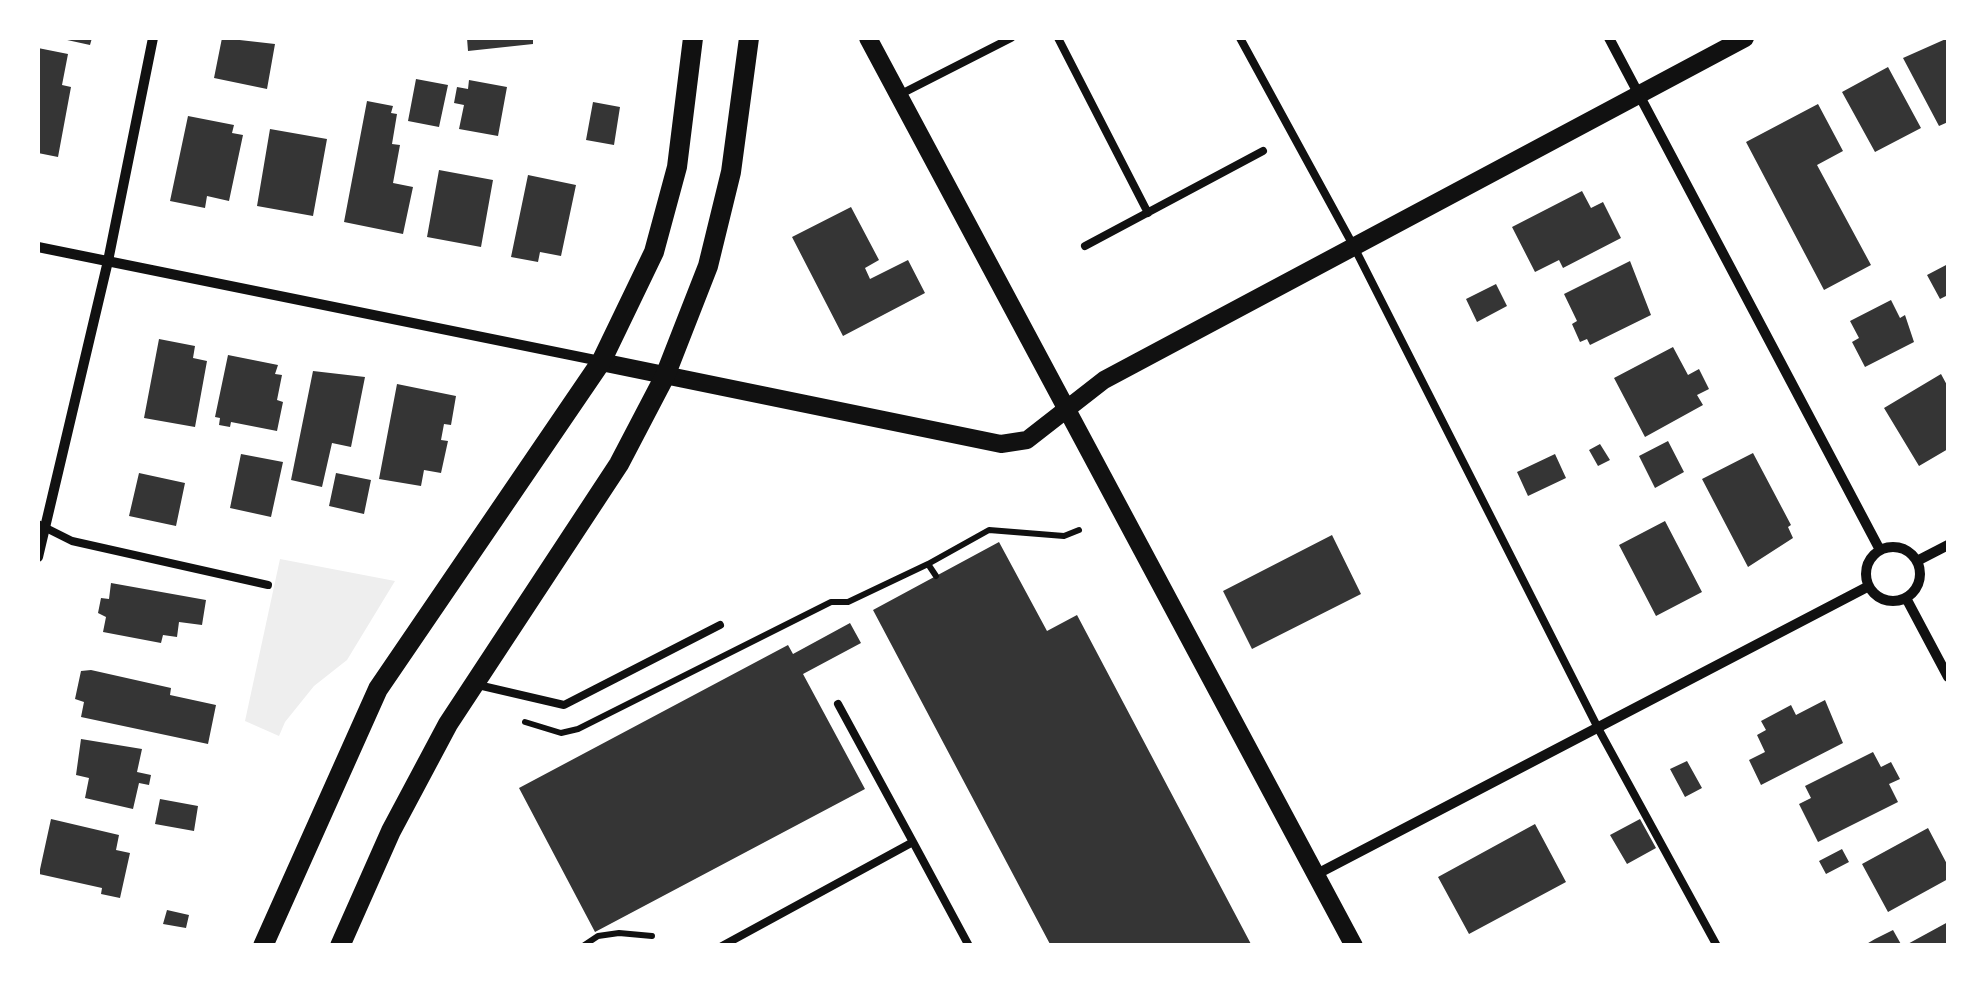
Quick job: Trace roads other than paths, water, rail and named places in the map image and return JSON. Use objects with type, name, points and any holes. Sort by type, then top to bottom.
[{"type":"main road","points":[[262,946],[378,688],[601,362],[654,252],[677,167],[693,38]]},
{"type":"main road","points":[[340,946],[391,831],[474,684],[619,464],[665,376],[708,266],[731,172],[749,38]]},
{"type":"street","points":[[38,557],[41,525],[108,262],[153,38]]},
{"type":"street","points":[[868,38],[1354,946]]},
{"type":"street","points":[[1609,38],[1880,550]]},
{"type":"street","points":[[38,247],[1001,444],[1036,436],[1104,380],[1745,38]]},
{"type":"street","points":[[1917,561],[1948,545]]},
{"type":"street","points":[[1896,547],[1917,561],[1920,578],[1906,598],[1889,601],[1869,586],[1869,562],[1880,550],[1896,547]]},
{"type":"street","points":[[1317,874],[1869,586]]},
{"type":"street","points":[[1906,598],[1948,678]]},
{"type":"lane","points":[[898,95],[1011,38]]},
{"type":"lane","points":[[1058,38],[1148,212]]},
{"type":"lane","points":[[1240,38],[1353,245],[1599,730],[1717,946]]},
{"type":"lane","points":[[1085,246],[1264,151]]},
{"type":"lane","points":[[41,525],[72,541],[268,585]]},
{"type":"lane","points":[[474,684],[564,705],[720,625]]},
{"type":"lane","points":[[838,704],[970,946]]},
{"type":"lane","points":[[722,946],[913,842]]}]
